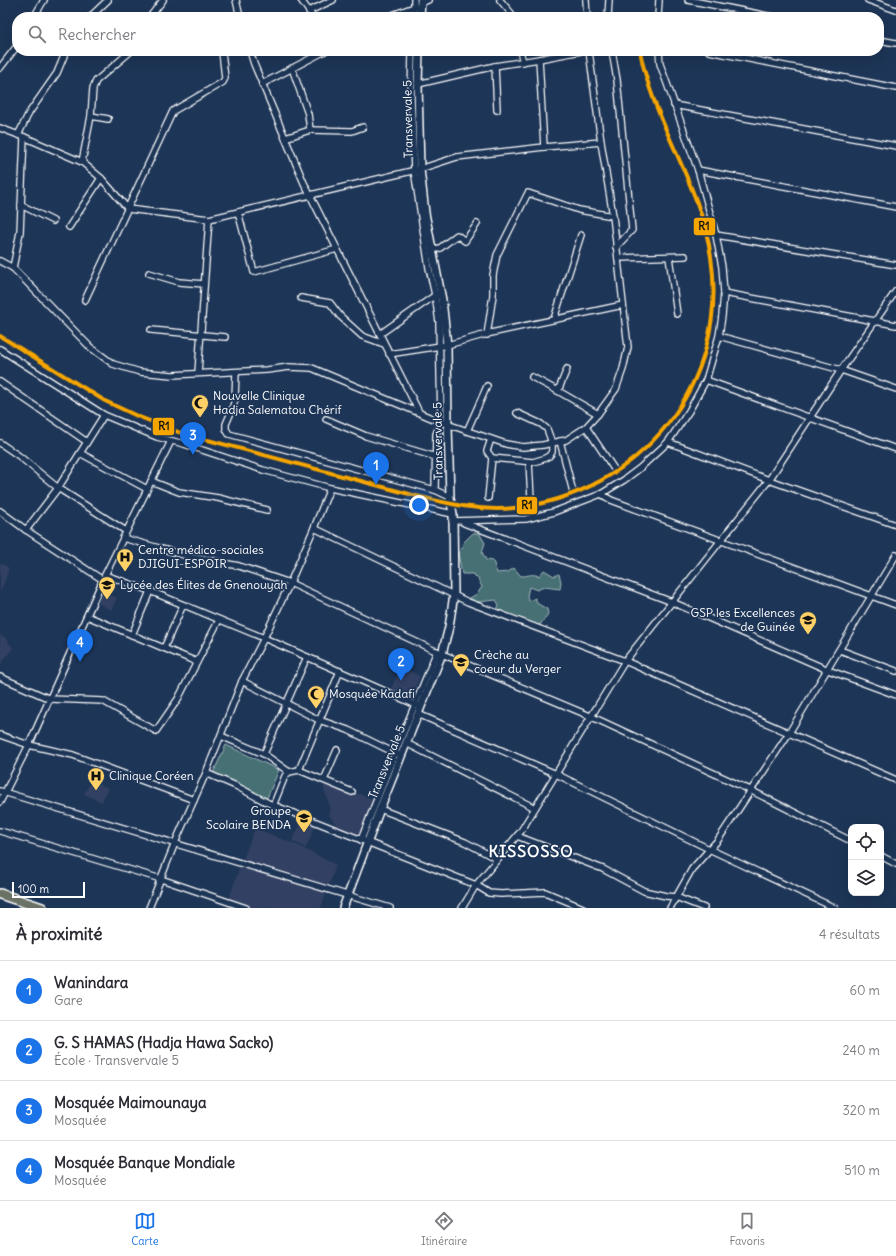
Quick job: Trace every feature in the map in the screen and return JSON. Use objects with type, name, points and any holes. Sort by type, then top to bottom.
[{"type":"highway","points":[[0,894],[42,908]]},
{"type":"highway","points":[[0,900],[23,908]]},
{"type":"main road","name":"Transvervale 5","points":[[343,908],[364,842],[380,809],[402,756],[418,708],[449,627],[454,594],[452,517],[444,424],[447,345],[417,169],[419,56]]},
{"type":"street","points":[[37,12],[44,0]]},
{"type":"street","points":[[95,12],[108,0]]},
{"type":"street","points":[[153,12],[163,0]]},
{"type":"street","points":[[236,0],[239,12]]},
{"type":"street","points":[[301,0],[309,11],[333,0]]},
{"type":"street","points":[[500,0],[509,12]]},
{"type":"street","points":[[586,0],[587,12]]},
{"type":"street","points":[[608,12],[609,0]]},
{"type":"street","points":[[659,12],[660,0]]},
{"type":"street","points":[[688,0],[748,12]]},
{"type":"street","points":[[868,0],[896,10]]},
{"type":"street","points":[[399,12],[420,3]]},
{"type":"street","points":[[884,41],[896,43]]},
{"type":"street","points":[[0,68],[12,52]]},
{"type":"street","points":[[13,268],[20,232],[21,136],[29,113],[57,73],[64,56]]},
{"type":"street","points":[[82,162],[91,116],[93,88],[96,80],[125,56]]},
{"type":"street","points":[[85,300],[173,110],[223,82],[225,78],[223,56]]},
{"type":"street","points":[[252,56],[262,84],[310,196],[419,412]]},
{"type":"street","points":[[262,84],[315,56]]},
{"type":"street","points":[[412,56],[411,97],[417,169],[429,268],[438,294],[439,346],[444,424],[436,434],[436,490]]},
{"type":"street","points":[[521,56],[523,62]]},
{"type":"street","points":[[418,84],[495,66],[554,56]]},
{"type":"street","points":[[0,261],[13,268],[90,347],[113,364],[140,372],[172,375],[268,370],[289,367],[312,368],[419,412],[444,424],[506,444],[523,446],[566,440],[586,427],[598,414],[616,388],[623,369],[628,347],[613,216],[600,142],[590,56]]},
{"type":"street","points":[[613,56],[617,80],[632,230],[616,247]]},
{"type":"street","points":[[461,522],[526,519],[554,512],[601,494],[640,468],[668,442],[689,411],[706,380],[719,336],[724,293],[722,268],[716,235],[698,170],[660,64],[659,56]]},
{"type":"street","points":[[734,56],[896,88]]},
{"type":"street","points":[[538,59],[544,147]]},
{"type":"street","points":[[495,66],[497,110]]},
{"type":"street","points":[[292,68],[308,114],[310,130]]},
{"type":"street","points":[[674,105],[896,146]]},
{"type":"street","points":[[91,116],[108,119]]},
{"type":"street","points":[[285,138],[310,130],[352,131],[363,127]]},
{"type":"street","points":[[0,128],[82,162],[101,178],[128,209],[209,219],[310,196],[417,169],[457,157],[600,142]]},
{"type":"street","points":[[698,170],[896,207]]},
{"type":"street","points":[[69,227],[101,178]]},
{"type":"street","points":[[487,335],[493,295],[493,275],[497,255],[528,193],[579,210],[613,216]]},
{"type":"street","points":[[21,205],[53,221]]},
{"type":"street","points":[[238,212],[254,272],[337,249]]},
{"type":"street","points":[[198,373],[209,219]]},
{"type":"street","points":[[432,250],[440,248],[457,235],[465,241],[478,224]]},
{"type":"street","points":[[554,319],[581,235]]},
{"type":"street","points":[[716,235],[896,265]]},
{"type":"street","points":[[618,258],[685,256]]},
{"type":"street","points":[[669,257],[677,314]]},
{"type":"street","points":[[149,273],[179,282],[204,284]]},
{"type":"street","points":[[462,908],[476,885],[517,836],[625,661],[769,480],[841,370],[896,291]]},
{"type":"street","points":[[724,293],[896,325]]},
{"type":"street","points":[[380,334],[438,294]]},
{"type":"street","points":[[301,298],[330,303],[340,316],[362,336],[384,344]]},
{"type":"street","points":[[389,354],[447,345],[554,319],[623,305]]},
{"type":"street","points":[[151,330],[225,337]]},
{"type":"street","points":[[719,336],[841,370],[896,389]]},
{"type":"street","points":[[0,349],[104,415],[157,437],[184,444],[263,470],[330,488],[452,517],[461,522],[672,602],[828,670],[896,696]]},
{"type":"street","points":[[558,391],[567,369]]},
{"type":"street","points":[[236,372],[235,399],[226,424],[226,429],[229,434],[436,490],[450,497]]},
{"type":"street","points":[[532,377],[598,414]]},
{"type":"street","points":[[706,380],[896,449]]},
{"type":"street","points":[[0,382],[87,442]]},
{"type":"street","points":[[467,431],[487,386]]},
{"type":"street","points":[[492,458],[533,462],[549,456],[552,452],[552,443],[547,429],[541,424],[517,412]]},
{"type":"street","points":[[26,530],[58,488],[104,415]]},
{"type":"street","points":[[326,419],[366,436],[436,457]]},
{"type":"street","points":[[586,427],[614,469]]},
{"type":"street","points":[[488,498],[492,458],[487,451],[491,439]]},
{"type":"street","points":[[0,802],[3,792],[29,745],[104,577],[172,441]]},
{"type":"street","points":[[560,441],[573,492]]},
{"type":"street","points":[[668,442],[896,525]]},
{"type":"street","points":[[0,443],[19,456],[58,488],[126,531]]},
{"type":"street","points":[[80,453],[147,489]]},
{"type":"street","points":[[529,462],[531,499]]},
{"type":"street","points":[[151,481],[179,492],[218,498],[267,510]]},
{"type":"street","points":[[149,908],[175,843],[206,773],[242,681],[290,583],[330,488]]},
{"type":"street","points":[[601,494],[611,500],[896,605]]},
{"type":"street","points":[[0,511],[26,530],[104,577],[150,591],[340,671],[835,908]]},
{"type":"street","points":[[314,528],[468,602],[625,661],[896,780]]},
{"type":"street","points":[[123,538],[191,557],[239,566],[290,583],[439,653],[590,716],[750,790],[848,839]]},
{"type":"street","points":[[670,908],[692,869],[718,840],[789,733],[896,555]]},
{"type":"street","points":[[132,635],[150,591]]},
{"type":"street","points":[[164,648],[183,605]]},
{"type":"street","points":[[87,616],[197,662]]},
{"type":"street","points":[[0,676],[50,699],[103,701],[156,731],[178,699],[218,620]]},
{"type":"street","points":[[840,650],[896,672]]},
{"type":"street","points":[[264,754],[307,657]]},
{"type":"street","points":[[299,770],[340,671]]},
{"type":"street","points":[[242,681],[319,720],[348,730],[402,756]]},
{"type":"street","points":[[364,842],[395,753],[418,708]]},
{"type":"street","points":[[0,735],[29,745],[73,755],[194,800]]},
{"type":"street","points":[[221,736],[264,754],[289,772]]},
{"type":"street","points":[[406,743],[535,808]]},
{"type":"street","points":[[324,780],[337,750]]},
{"type":"street","points":[[273,806],[285,776],[289,772],[299,770],[352,792]]},
{"type":"street","points":[[206,773],[236,786],[273,806],[476,885],[489,892],[501,894],[542,891],[583,908]]},
{"type":"street","points":[[3,792],[390,908]]},
{"type":"street","points":[[380,809],[465,842],[498,859]]},
{"type":"street","points":[[0,831],[160,879],[246,908]]},
{"type":"street","points":[[517,836],[603,869],[644,891],[676,897],[704,908]]},
{"type":"street","points":[[884,858],[896,864]]},
{"type":"shaded area","points":[[0,563],[8,567],[8,572],[0,593]]},
{"type":"shaded area","name":"Lycée des Élites de Gnenouyah","points":[[103,592],[117,598],[111,610],[98,603]]},
{"type":"shaded area","points":[[0,635],[6,638],[13,648],[0,665]]},
{"type":"shaded area","points":[[401,667],[420,676],[410,699],[390,691]]},
{"type":"shaded area","name":"Clinique Coréen","points":[[91,781],[108,788],[102,802],[84,794]]},
{"type":"shaded area","points":[[324,782],[371,798],[371,811],[362,834],[353,835],[341,830],[334,822],[329,815],[330,806],[324,790]]},
{"type":"shaded area","name":"Groupe Scolaire BENDA","points":[[303,819],[316,824],[306,848],[292,841]]},
{"type":"shaded area","points":[[255,828],[299,846],[336,865],[321,908],[226,908]]},
{"type":"green space","points":[[473,533],[479,533],[485,543],[482,552],[486,560],[493,561],[497,573],[508,572],[514,568],[521,576],[539,576],[544,570],[554,576],[559,574],[561,582],[560,589],[544,587],[537,590],[529,587],[527,596],[529,601],[535,598],[538,604],[547,609],[548,614],[540,625],[525,626],[520,618],[503,617],[497,610],[499,605],[496,600],[478,602],[472,606],[468,599],[477,594],[482,587],[478,579],[473,574],[462,574],[458,553],[463,547],[462,544]]},
{"type":"green space","points":[[226,745],[279,770],[267,798],[213,773]]},
{"type":"transit line","name":"R1","points":[[0,336],[105,401],[137,416],[178,432],[425,498],[475,508],[514,508],[559,498],[601,481],[637,456],[667,425],[690,389],[706,348],[713,304],[711,257],[706,230],[688,179],[655,103],[646,78],[641,56]]},
{"type":"place","name":"Nouvelle Clinique Hadja Salematou Chérif","points":[[200,418]]},
{"type":"place","name":"Mosquée Maimounaya","points":[[193,455]]},
{"type":"place","name":"Wanindara","points":[[376,485]]},
{"type":"place","name":"Centre médico-sociales DJIGUI-ESPOIR","points":[[125,572]]},
{"type":"place","name":"Lycée des Élites de Gnenouyah","points":[[107,600]]},
{"type":"place","name":"GSP les Excellences de Guinée","points":[[808,635]]},
{"type":"place","name":"Mosquée Banque Mondiale","points":[[80,662]]},
{"type":"place","name":"Crèche au coeur du Verger","points":[[461,677]]},
{"type":"place","name":"G. S HAMAS (Hadja Hawa Sacko)","points":[[401,681]]},
{"type":"place","name":"Mosquée Kadafi","points":[[316,709]]},
{"type":"place","name":"Clinique Coréen","points":[[96,791]]},
{"type":"place","name":"Groupe Scolaire BENDA","points":[[304,833]]},
{"type":"district","name":"KISSOSSO","points":[[531,851]]}]
